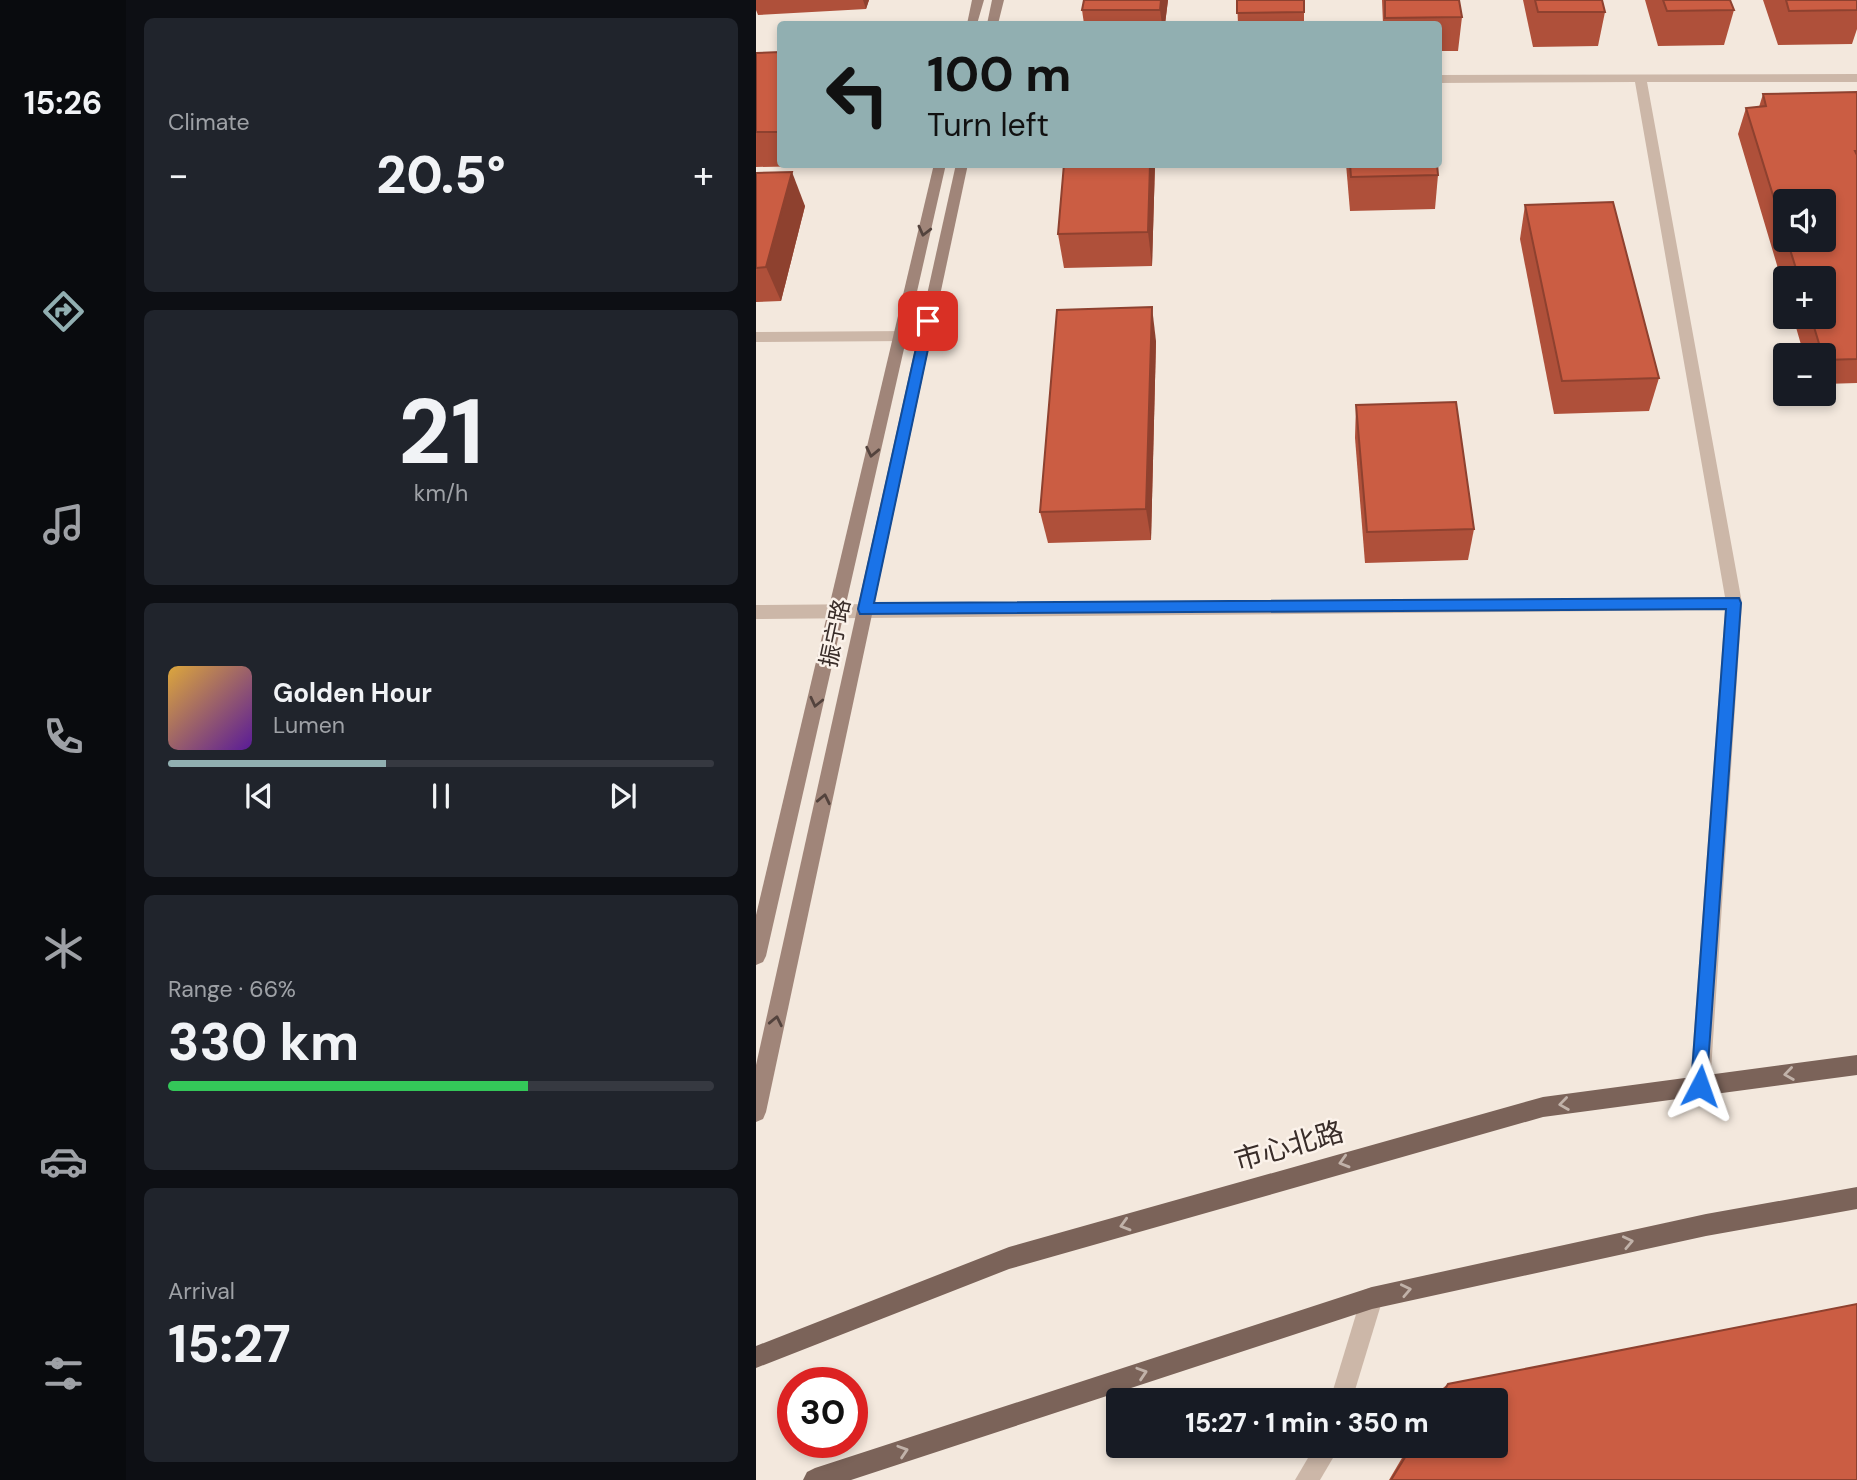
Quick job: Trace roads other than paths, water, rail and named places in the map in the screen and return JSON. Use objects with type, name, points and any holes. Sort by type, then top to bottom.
[{"type":"main road","points":[[973,21],[978,0]]},
{"type":"main road","points":[[994,21],[998,0]]},
{"type":"main road","name":"振宁路","points":[[756,956],[903,336],[939,168]]},
{"type":"main road","name":"振宁路","points":[[756,1112],[961,168]]},
{"type":"main road","name":"市心北路","points":[[756,1357],[1009,1258],[1543,1107],[1857,1065]]},
{"type":"main road","points":[[815,1480],[1372,1298],[1706,1225],[1857,1198]]},
{"type":"street","points":[[1442,79],[1857,78]]},
{"type":"street","points":[[1640,79],[1734,603],[1700,1086]]},
{"type":"street","points":[[756,337],[903,336]]},
{"type":"street","points":[[756,612],[1734,603]]},
{"type":"street","points":[[1345,1388],[1372,1298]]},
{"type":"street","points":[[1307,1480],[1321,1458]]}]
